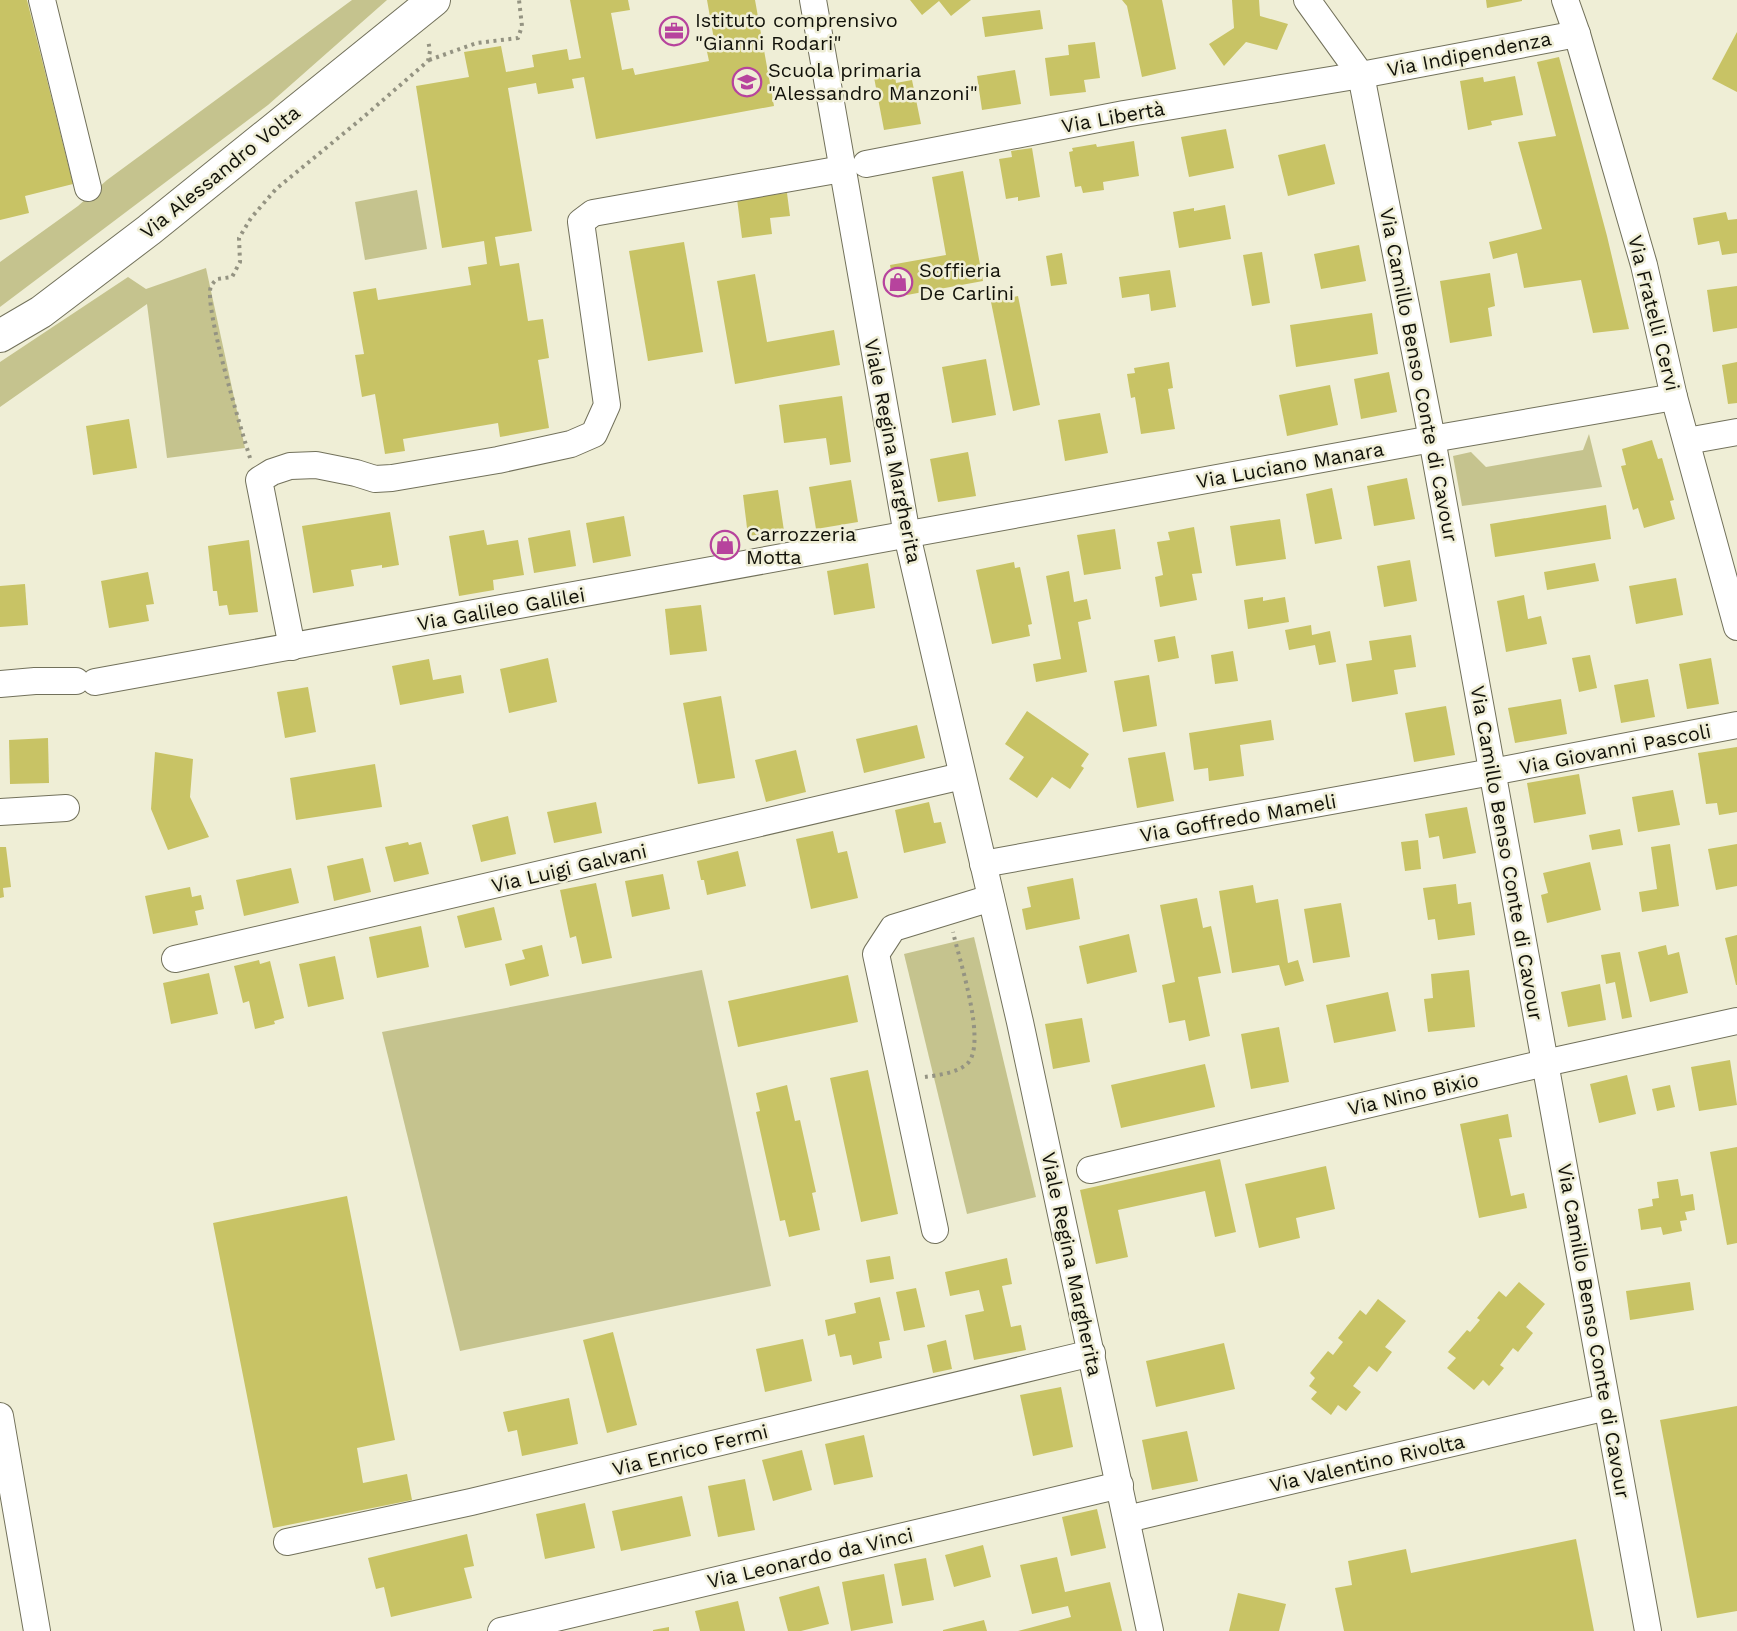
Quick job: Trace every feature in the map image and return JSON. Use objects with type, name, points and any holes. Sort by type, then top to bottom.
[{"type":"main road","name":"Via Alessandro Volta","points":[[0,336],[41,312],[149,230],[434,0]]},
{"type":"street","points":[[42,0],[88,188]]},
{"type":"street","name":"Viale Regina Margherita","points":[[813,0],[854,166],[907,535],[1020,1022],[1150,1631]]},
{"type":"street","points":[[1307,0],[1360,75]]},
{"type":"street","name":"Via Fratelli Cervi","points":[[1565,0],[1577,33],[1644,265],[1674,397],[1737,627]]},
{"type":"street","name":"Via Indipendenza","points":[[1360,75],[1577,33]]},
{"type":"street","name":"Via Libertà","points":[[260,480],[272,472],[290,466],[316,465],[356,473],[375,480],[392,478],[498,460],[571,444],[594,434],[606,405],[581,222],[593,213],[1124,114],[1360,75]]},
{"type":"street","name":"Via Camillo Benso Conte di Cavour","points":[[1360,75],[1432,439],[1648,1631]]},
{"type":"street","name":"Via Luciano Manara","points":[[907,535],[1674,397]]},
{"type":"street","points":[[1687,441],[1737,432]]},
{"type":"street","points":[[260,480],[292,647]]},
{"type":"street","name":"Via Galileo Galilei","points":[[0,684],[86,681],[292,647],[907,535]]},
{"type":"street","name":"Via Giovanni Pascoli","points":[[1492,772],[1737,725]]},
{"type":"street","name":"Via Goffredo Mameli","points":[[983,864],[1492,772]]},
{"type":"street","name":"Via Luigi Galvani","points":[[175,959],[962,776]]},
{"type":"street","points":[[0,812],[66,808]]},
{"type":"street","points":[[935,1230],[876,954],[893,928],[991,898]]},
{"type":"street","name":"Via Nino Bixio","points":[[1090,1170],[1545,1063],[1737,1021]]},
{"type":"street","name":"Via Enrico Fermi","points":[[287,1542],[482,1499],[1092,1353]]},
{"type":"street","name":"Via Valentino Rivolta","points":[[1127,1519],[1607,1407]]},
{"type":"street","points":[[0,1416],[37,1631]]},
{"type":"street","name":"Via Leonardo da Vinci","points":[[501,1631],[1120,1485]]},
{"type":"path","points":[[260,480],[254,470],[230,393],[210,300],[211,287],[217,279],[232,277],[240,262],[239,238],[251,218],[276,189],[428,61],[477,43],[518,38],[522,26],[519,0]]},
{"type":"path","points":[[427,33],[430,51],[428,61]]},
{"type":"path","points":[[903,1080],[948,1073],[968,1064],[976,1049],[976,1029],[948,911]]},
{"type":"shaded area","points":[[352,0],[387,0],[268,105],[0,307],[0,262],[78,206],[107,180]]},
{"type":"shaded area","points":[[417,190],[427,249],[365,260],[355,202]]},
{"type":"shaded area","points":[[206,268],[245,448],[167,458],[147,304],[0,407],[0,362],[128,277],[146,289]]},
{"type":"shaded area","points":[[1589,434],[1602,487],[1462,506],[1453,456],[1471,452],[1486,467],[1583,450]]},
{"type":"shaded area","points":[[974,937],[1036,1197],[967,1214],[904,954]]},
{"type":"shaded area","points":[[702,970],[771,1286],[460,1351],[382,1032]]},
{"type":"building","points":[[0,0],[27,0],[73,184],[25,196],[29,213],[0,220]]},
{"type":"building","points":[[570,0],[628,0],[630,10],[611,13],[622,70],[633,68],[635,75],[709,61],[706,47],[715,45],[707,0],[755,0],[774,106],[596,139],[584,77],[572,79],[574,88],[538,94],[536,83],[508,88],[532,231],[495,237],[500,266],[519,263],[528,321],[543,319],[549,358],[538,360],[549,428],[500,437],[498,423],[403,439],[405,451],[385,454],[375,394],[362,397],[355,355],[364,354],[353,292],[376,288],[378,300],[471,285],[468,267],[487,264],[484,241],[442,248],[416,86],[469,77],[464,52],[501,46],[506,72],[534,67],[532,55],[567,49],[569,60],[581,58]]},
{"type":"building","points":[[910,0],[971,0],[951,16],[939,1],[922,15]]},
{"type":"building","points":[[1122,0],[1162,0],[1176,69],[1142,77],[1127,6]]},
{"type":"building","points":[[1232,0],[1259,0],[1260,16],[1288,24],[1277,50],[1246,42],[1224,66],[1209,44],[1234,28]]},
{"type":"building","points":[[1486,0],[1522,0],[1522,1],[1487,8]]},
{"type":"building","points":[[1040,10],[1043,29],[985,37],[982,17]]},
{"type":"building","points":[[1737,32],[1737,92],[1712,79]]},
{"type":"building","points":[[1095,42],[1100,78],[1084,80],[1086,92],[1050,96],[1045,58],[1069,55],[1068,45]]},
{"type":"building","points":[[1559,57],[1607,236],[1629,329],[1593,333],[1581,280],[1524,288],[1517,253],[1493,259],[1489,242],[1542,229],[1518,142],[1556,136],[1537,62]]},
{"type":"building","points":[[894,68],[896,83],[912,80],[921,124],[884,130],[873,72]]},
{"type":"building","points":[[1015,70],[1021,104],[982,110],[977,76]]},
{"type":"building","points":[[1515,76],[1523,115],[1491,121],[1492,125],[1468,130],[1460,81],[1483,77],[1484,82]]},
{"type":"building","points":[[1226,129],[1234,168],[1189,177],[1181,137]]},
{"type":"building","points":[[1134,141],[1139,176],[1103,182],[1104,190],[1083,193],[1081,186],[1075,187],[1069,152],[1073,151],[1072,148],[1096,144],[1097,147]]},
{"type":"building","points":[[1325,144],[1335,184],[1288,196],[1278,155]]},
{"type":"building","points":[[1032,148],[1040,197],[1018,201],[1018,197],[1006,199],[999,159],[1012,157],[1011,151]]},
{"type":"building","points":[[963,171],[983,281],[896,297],[890,265],[946,255],[932,177]]},
{"type":"building","points":[[787,193],[790,216],[770,218],[772,234],[742,238],[737,199]]},
{"type":"building","points":[[1225,205],[1231,239],[1179,248],[1173,212],[1194,208],[1194,211]]},
{"type":"building","points":[[1726,212],[1728,220],[1737,219],[1737,253],[1722,255],[1719,241],[1698,245],[1693,218]]},
{"type":"building","points":[[684,242],[703,352],[648,361],[629,251]]},
{"type":"building","points":[[1359,245],[1366,281],[1321,289],[1314,254]]},
{"type":"building","points":[[1262,252],[1270,303],[1252,306],[1243,255]]},
{"type":"building","points":[[1062,253],[1067,284],[1051,286],[1046,256]]},
{"type":"building","points":[[1170,270],[1176,307],[1151,311],[1149,294],[1122,298],[1119,277]]},
{"type":"building","points":[[1490,273],[1495,306],[1488,308],[1492,336],[1450,343],[1440,281]]},
{"type":"building","points":[[755,274],[767,342],[834,330],[840,365],[735,384],[717,281]]},
{"type":"building","points":[[1737,286],[1737,328],[1713,332],[1707,290]]},
{"type":"building","points":[[1018,296],[1040,405],[1013,411],[991,302]]},
{"type":"building","points":[[1372,313],[1378,354],[1296,367],[1290,325]]},
{"type":"building","points":[[986,359],[996,415],[952,423],[942,367]]},
{"type":"building","points":[[1169,362],[1173,388],[1168,389],[1175,429],[1141,434],[1135,397],[1131,398],[1127,374],[1135,373],[1134,368]]},
{"type":"building","points":[[1737,362],[1737,403],[1728,404],[1722,365]]},
{"type":"building","points":[[1389,372],[1397,412],[1361,419],[1354,379]]},
{"type":"building","points":[[1330,385],[1338,425],[1287,436],[1279,395]]},
{"type":"building","points":[[842,396],[851,462],[830,465],[826,438],[784,443],[779,405]]},
{"type":"building","points":[[1100,413],[1108,453],[1065,461],[1058,420]]},
{"type":"building","points":[[129,419],[137,468],[93,475],[86,426]]},
{"type":"building","points":[[1652,440],[1658,459],[1662,458],[1674,500],[1670,501],[1675,519],[1644,528],[1638,508],[1633,510],[1621,466],[1626,465],[1622,449]]},
{"type":"building","points":[[968,452],[976,496],[938,502],[930,459]]},
{"type":"building","points":[[1407,478],[1415,519],[1374,526],[1367,486]]},
{"type":"building","points":[[851,480],[858,522],[816,529],[809,487]]},
{"type":"building","points":[[1332,488],[1342,539],[1315,544],[1306,494]]},
{"type":"building","points":[[778,490],[784,531],[748,536],[743,495]]},
{"type":"building","points":[[1606,505],[1611,539],[1495,557],[1490,524]]},
{"type":"building","points":[[390,512],[399,565],[351,570],[354,586],[313,593],[302,526]]},
{"type":"building","points":[[624,516],[631,556],[593,563],[586,523]]},
{"type":"building","points":[[1280,519],[1286,559],[1236,566],[1230,526]]},
{"type":"building","points":[[1194,527],[1202,573],[1192,574],[1197,600],[1160,607],[1155,577],[1163,575],[1157,542],[1170,540],[1168,532]]},
{"type":"building","points":[[1115,529],[1121,569],[1084,575],[1077,535]]},
{"type":"building","points":[[484,530],[487,545],[518,540],[524,575],[493,580],[494,590],[459,596],[449,536]]},
{"type":"building","points":[[570,530],[576,566],[534,573],[528,538]]},
{"type":"building","points":[[249,540],[258,612],[229,615],[227,605],[219,606],[217,591],[213,591],[208,546]]},
{"type":"building","points":[[1410,560],[1417,601],[1384,607],[1377,566]]},
{"type":"building","points":[[1014,562],[1015,568],[1020,567],[1032,624],[1028,625],[1030,636],[992,644],[976,570]]},
{"type":"building","points":[[868,563],[875,608],[834,615],[827,571]]},
{"type":"building","points":[[1595,563],[1599,581],[1547,590],[1544,572]]},
{"type":"building","points":[[1069,571],[1074,602],[1087,599],[1091,619],[1078,622],[1087,672],[1036,682],[1033,664],[1061,659],[1046,576]]},
{"type":"building","points":[[148,572],[154,604],[146,605],[149,621],[109,628],[101,581]]},
{"type":"building","points":[[1676,578],[1683,615],[1636,624],[1629,586]]},
{"type":"building","points":[[25,584],[28,625],[0,627],[0,586]]},
{"type":"building","points":[[1524,595],[1528,619],[1541,616],[1547,644],[1506,652],[1497,601]]},
{"type":"building","points":[[1263,597],[1263,601],[1285,597],[1289,622],[1248,629],[1244,600]]},
{"type":"building","points":[[701,605],[707,651],[670,655],[665,609]]},
{"type":"building","points":[[1311,625],[1312,635],[1330,631],[1336,662],[1319,665],[1315,645],[1289,650],[1285,630]]},
{"type":"building","points":[[1411,635],[1416,667],[1394,670],[1398,694],[1352,702],[1346,664],[1372,660],[1369,641]]},
{"type":"building","points":[[1175,636],[1179,658],[1158,662],[1154,640]]},
{"type":"building","points":[[1233,651],[1238,681],[1215,684],[1211,655]]},
{"type":"building","points":[[1590,655],[1597,688],[1579,692],[1572,658]]},
{"type":"building","points":[[548,658],[557,702],[509,713],[500,669]]},
{"type":"building","points":[[1711,658],[1719,704],[1687,709],[1679,664]]},
{"type":"building","points":[[429,659],[433,680],[461,675],[464,693],[400,705],[392,666]]},
{"type":"building","points":[[1149,675],[1157,726],[1123,732],[1114,681]]},
{"type":"building","points":[[1648,679],[1655,717],[1621,723],[1614,685]]},
{"type":"building","points":[[308,687],[316,732],[285,738],[277,692]]},
{"type":"building","points":[[721,696],[735,778],[698,784],[683,703]]},
{"type":"building","points":[[1561,699],[1567,734],[1515,743],[1508,708]]},
{"type":"building","points":[[1446,706],[1455,755],[1414,762],[1405,713]]},
{"type":"building","points":[[1027,711],[1089,754],[1081,766],[1084,768],[1070,789],[1052,777],[1037,798],[1009,779],[1024,757],[1005,744]]},
{"type":"building","points":[[1271,720],[1274,740],[1240,745],[1244,776],[1209,781],[1208,768],[1194,770],[1189,733]]},
{"type":"building","points":[[917,725],[925,758],[864,773],[856,739]]},
{"type":"building","points":[[48,738],[49,783],[10,784],[9,740]]},
{"type":"building","points":[[1737,747],[1737,812],[1719,815],[1717,803],[1706,804],[1698,753]]},
{"type":"building","points":[[796,750],[806,792],[766,802],[755,760]]},
{"type":"building","points":[[155,752],[193,759],[190,797],[209,837],[168,850],[151,809]]},
{"type":"building","points":[[1165,752],[1174,801],[1137,808],[1128,758]]},
{"type":"building","points":[[375,764],[382,807],[296,820],[290,778]]},
{"type":"building","points":[[1579,774],[1586,814],[1534,823],[1527,783]]},
{"type":"building","points":[[1673,790],[1680,825],[1638,832],[1632,797]]},
{"type":"building","points":[[596,802],[602,833],[554,843],[547,812]]},
{"type":"building","points":[[929,802],[934,823],[941,822],[946,843],[904,853],[895,810]]},
{"type":"building","points":[[1467,807],[1476,853],[1443,859],[1439,836],[1429,838],[1425,814]]},
{"type":"building","points":[[508,816],[516,854],[481,862],[472,825]]},
{"type":"building","points":[[1620,829],[1623,845],[1592,850],[1589,835]]},
{"type":"building","points":[[833,831],[838,853],[847,851],[858,898],[811,909],[796,839]]},
{"type":"building","points":[[1418,840],[1421,869],[1405,871],[1401,842]]},
{"type":"building","points":[[408,842],[409,845],[421,842],[429,874],[394,882],[385,847]]},
{"type":"building","points":[[1670,844],[1679,906],[1642,912],[1639,892],[1657,889],[1651,847]]},
{"type":"building","points":[[1737,844],[1737,886],[1716,890],[1708,849]]},
{"type":"building","points":[[0,847],[6,847],[11,887],[3,888],[4,897],[0,898]]},
{"type":"building","points":[[738,851],[746,886],[707,895],[697,861]]},
{"type":"building","points":[[363,858],[371,892],[334,901],[327,866]]},
{"type":"building","points":[[1590,862],[1601,910],[1547,923],[1541,895],[1548,893],[1543,873]]},
{"type":"building","points":[[291,868],[299,903],[244,916],[236,880]]},
{"type":"building","points":[[663,874],[670,909],[632,917],[625,881]]},
{"type":"building","points":[[1073,878],[1080,919],[1026,930],[1022,909],[1031,907],[1027,887]]},
{"type":"building","points":[[596,883],[612,958],[582,964],[576,936],[570,938],[560,890]]},
{"type":"building","points":[[1456,884],[1458,904],[1471,902],[1475,935],[1438,940],[1435,919],[1428,920],[1423,888]]},
{"type":"building","points":[[1253,885],[1256,903],[1278,899],[1288,963],[1298,960],[1304,981],[1285,986],[1279,965],[1232,973],[1219,891]]},
{"type":"building","points":[[190,887],[192,897],[201,895],[204,909],[195,911],[198,925],[153,934],[145,896]]},
{"type":"building","points":[[1197,898],[1203,928],[1211,926],[1221,973],[1198,977],[1210,1036],[1189,1041],[1185,1020],[1169,1023],[1162,985],[1175,982],[1160,905]]},
{"type":"building","points":[[1341,903],[1350,957],[1313,963],[1304,909]]},
{"type":"building","points":[[494,907],[502,940],[465,948],[457,916]]},
{"type":"building","points":[[421,926],[429,967],[377,978],[369,937]]},
{"type":"building","points":[[1129,934],[1137,972],[1087,984],[1079,946]]},
{"type":"building","points":[[1737,935],[1737,985],[1736,985],[1725,938]]},
{"type":"building","points":[[542,945],[549,976],[510,986],[505,964],[525,959],[522,950]]},
{"type":"building","points":[[1666,945],[1668,955],[1679,952],[1688,993],[1650,1002],[1638,952]]},
{"type":"building","points":[[1620,952],[1632,1017],[1622,1019],[1615,982],[1606,984],[1601,955]]},
{"type":"building","points":[[335,956],[344,999],[308,1007],[299,964]]},
{"type":"building","points":[[259,960],[260,964],[270,961],[284,1018],[274,1021],[275,1024],[255,1029],[249,1001],[243,1003],[234,966]]},
{"type":"building","points":[[1469,970],[1475,1027],[1428,1032],[1424,999],[1433,998],[1431,974]]},
{"type":"building","points":[[209,973],[218,1014],[171,1024],[163,983]]},
{"type":"building","points":[[848,975],[858,1022],[738,1047],[728,1001]]},
{"type":"building","points":[[1600,984],[1606,1020],[1568,1027],[1561,992]]},
{"type":"building","points":[[1388,992],[1396,1031],[1334,1043],[1326,1005]]},
{"type":"building","points":[[1082,1018],[1090,1062],[1053,1069],[1045,1024]]},
{"type":"building","points":[[1279,1027],[1289,1082],[1251,1089],[1241,1034]]},
{"type":"building","points":[[1730,1060],[1737,1105],[1699,1111],[1691,1067]]},
{"type":"building","points":[[1205,1064],[1215,1107],[1121,1128],[1111,1085]]},
{"type":"building","points":[[868,1070],[898,1214],[861,1222],[830,1078]]},
{"type":"building","points":[[1627,1075],[1636,1114],[1599,1123],[1590,1084]]},
{"type":"building","points":[[787,1085],[795,1121],[800,1120],[816,1192],[812,1193],[820,1230],[789,1237],[785,1220],[780,1221],[756,1112],[760,1111],[756,1093]]},
{"type":"building","points":[[1670,1085],[1675,1107],[1657,1111],[1652,1089]]},
{"type":"building","points":[[1508,1114],[1512,1137],[1499,1139],[1511,1196],[1524,1193],[1527,1208],[1479,1218],[1460,1124]]},
{"type":"building","points":[[1737,1147],[1737,1243],[1727,1245],[1710,1152]]},
{"type":"building","points":[[1220,1159],[1236,1232],[1215,1237],[1205,1191],[1118,1210],[1128,1257],[1096,1264],[1080,1190]]},
{"type":"building","points":[[1326,1166],[1335,1209],[1296,1218],[1300,1238],[1259,1248],[1245,1184]]},
{"type":"building","points":[[1678,1179],[1681,1196],[1693,1194],[1695,1210],[1685,1212],[1687,1220],[1680,1221],[1682,1231],[1663,1235],[1661,1227],[1641,1230],[1638,1209],[1653,1206],[1652,1199],[1659,1198],[1657,1182]]},
{"type":"building","points":[[347,1196],[395,1440],[357,1448],[363,1483],[407,1474],[412,1500],[273,1528],[213,1223]]},
{"type":"building","points":[[890,1256],[894,1279],[870,1283],[866,1260]]},
{"type":"building","points":[[1007,1258],[1012,1284],[1002,1286],[1011,1327],[1021,1325],[1026,1350],[974,1360],[965,1315],[984,1311],[979,1290],[950,1296],[945,1272]]},
{"type":"building","points":[[1519,1282],[1545,1304],[1526,1327],[1533,1333],[1518,1352],[1513,1348],[1500,1365],[1504,1368],[1489,1386],[1483,1380],[1474,1390],[1447,1368],[1456,1358],[1448,1352],[1467,1330],[1470,1332],[1480,1320],[1477,1318],[1499,1291],[1506,1297]]},
{"type":"building","points":[[1690,1282],[1694,1310],[1630,1320],[1626,1291]]},
{"type":"building","points":[[916,1288],[925,1327],[904,1331],[896,1292]]},
{"type":"building","points":[[880,1297],[890,1340],[879,1342],[882,1358],[853,1365],[851,1355],[840,1357],[835,1334],[828,1336],[825,1320],[856,1313],[854,1303]]},
{"type":"building","points":[[1378,1299],[1406,1321],[1385,1347],[1392,1352],[1377,1372],[1369,1366],[1353,1386],[1361,1392],[1346,1411],[1338,1405],[1331,1415],[1311,1399],[1317,1392],[1309,1386],[1315,1378],[1310,1373],[1328,1351],[1333,1355],[1343,1342],[1338,1338],[1360,1310],[1366,1315]]},
{"type":"building","points":[[613,1332],[637,1425],[607,1433],[583,1340]]},
{"type":"building","points":[[803,1339],[812,1381],[765,1392],[756,1349]]},
{"type":"building","points":[[946,1340],[952,1369],[933,1373],[927,1345]]},
{"type":"building","points":[[1224,1343],[1235,1389],[1156,1407],[1146,1361]]},
{"type":"building","points":[[1061,1387],[1073,1447],[1033,1456],[1020,1395]]},
{"type":"building","points":[[569,1398],[578,1444],[522,1456],[517,1430],[508,1432],[503,1412]]},
{"type":"building","points":[[1737,1406],[1737,1611],[1697,1618],[1660,1420]]},
{"type":"building","points":[[1187,1431],[1198,1481],[1152,1490],[1142,1440]]},
{"type":"building","points":[[864,1435],[873,1477],[834,1485],[825,1444]]},
{"type":"building","points":[[802,1450],[812,1490],[773,1501],[762,1460]]},
{"type":"building","points":[[745,1479],[755,1530],[718,1537],[708,1486]]},
{"type":"building","points":[[682,1496],[691,1536],[621,1551],[612,1511]]},
{"type":"building","points":[[585,1503],[595,1548],[545,1559],[536,1514]]},
{"type":"building","points":[[1097,1509],[1106,1548],[1071,1556],[1062,1517]]},
{"type":"building","points":[[467,1534],[474,1566],[464,1568],[472,1598],[391,1617],[384,1587],[376,1589],[368,1558]]},
{"type":"building","points":[[1576,1539],[1594,1631],[1344,1631],[1335,1588],[1352,1585],[1348,1561],[1406,1549],[1411,1573]]},
{"type":"building","points":[[983,1545],[991,1577],[954,1587],[945,1555]]},
{"type":"building","points":[[1057,1557],[1065,1592],[1110,1582],[1122,1631],[1018,1631],[1071,1617],[1068,1606],[1032,1614],[1020,1565]]},
{"type":"building","points":[[926,1558],[934,1600],[902,1606],[894,1564]]},
{"type":"building","points":[[884,1574],[893,1623],[851,1631],[842,1582]]},
{"type":"building","points":[[819,1586],[829,1624],[801,1631],[788,1631],[779,1597]]},
{"type":"building","points":[[1238,1593],[1286,1604],[1279,1631],[1229,1631]]},
{"type":"building","points":[[738,1601],[745,1631],[700,1631],[695,1611]]},
{"type":"building","points":[[984,1620],[987,1631],[943,1631],[943,1630]]},
{"type":"building","points":[[669,1627],[669,1631],[653,1631],[653,1630]]},
{"type":"place","name":"Istituto comprensivo \"Gianni Rodari\"","points":[[674,31]]},
{"type":"place","name":"Scuola primaria \"Alessandro Manzoni\"","points":[[747,82]]},
{"type":"place","name":"Soffieria De Carlini","points":[[898,282]]},
{"type":"place","name":"Carrozzeria Motta","points":[[725,545]]}]
